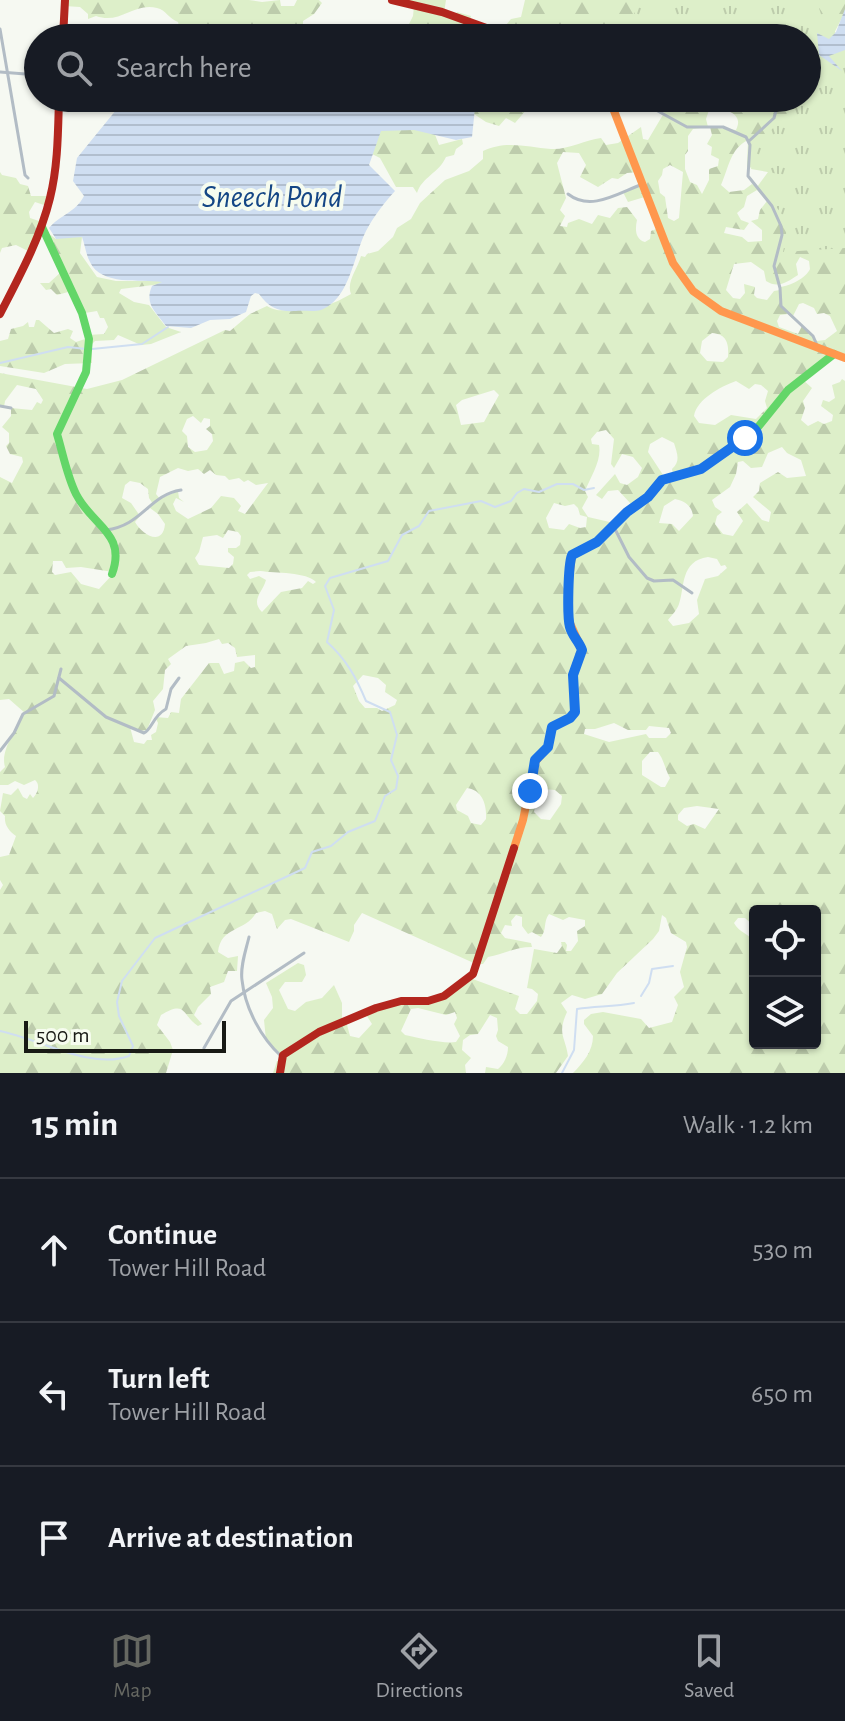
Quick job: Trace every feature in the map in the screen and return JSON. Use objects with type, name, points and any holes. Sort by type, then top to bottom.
[{"type":"street","points":[[64,24],[65,0]]},
{"type":"street","points":[[392,0],[475,24]]},
{"type":"street","points":[[0,29],[14,125],[28,178]]},
{"type":"street","points":[[0,72],[24,74]]},
{"type":"street","points":[[0,314],[42,227],[54,181],[58,112]]},
{"type":"street","points":[[615,112],[673,263],[693,293],[721,311],[845,358]]},
{"type":"street","points":[[660,112],[687,127],[730,129],[744,135],[749,141],[748,176],[772,206],[782,231],[774,266],[780,288],[780,304],[813,336],[817,348]]},
{"type":"street","points":[[749,141],[773,120],[775,112]]},
{"type":"street","points":[[568,194],[589,203],[643,184]]},
{"type":"street","points":[[42,227],[50,239],[58,266],[83,309],[87,331],[86,371],[58,427],[57,437],[77,495],[113,539],[117,556],[112,574]]},
{"type":"street","points":[[280,1073],[282,1057],[305,1040],[360,1014],[399,1001],[432,1000],[456,991],[473,974],[523,820],[535,760],[548,747],[552,727],[572,717],[576,708],[573,675],[582,650],[569,623],[568,572],[571,558],[577,551],[597,542],[627,512],[648,497],[662,480],[701,469],[758,429],[788,390],[834,354]]},
{"type":"street","points":[[0,406],[11,408]]},
{"type":"street","points":[[106,530],[133,522],[161,498],[181,490]]},
{"type":"street","points":[[614,527],[629,557],[647,578],[654,581],[673,580],[692,593]]},
{"type":"street","points":[[0,751],[23,714],[54,696],[61,669]]},
{"type":"street","points":[[59,678],[106,717],[144,733],[157,715],[166,709],[171,689],[179,678]]},
{"type":"street","points":[[249,937],[242,978],[244,991],[260,1032],[282,1057]]},
{"type":"street","points":[[204,1048],[231,1001],[304,953]]},
{"type":"green space","points":[[65,0],[280,0],[281,6],[294,6],[297,0],[319,0],[322,3],[303,24],[178,24],[163,11],[149,7],[112,18],[96,16],[88,19],[88,14],[80,7],[64,6]]},
{"type":"green space","points":[[392,0],[446,0],[444,13],[455,16],[457,12],[471,16],[470,21],[478,24],[409,24],[414,6]]},
{"type":"green space","points":[[525,0],[719,0],[680,24],[507,24],[511,19],[521,17]]},
{"type":"green space","points":[[640,0],[814,0],[845,47],[845,248],[783,252],[785,221],[767,196],[784,175],[751,169],[758,144],[788,112],[821,112],[821,24],[630,24]]},
{"type":"green space","points":[[754,0],[845,0],[845,12],[831,39],[845,51],[845,358],[834,355],[802,379],[812,388],[803,401],[805,408],[801,420],[808,426],[818,421],[824,424],[832,421],[833,415],[821,406],[823,400],[829,402],[835,398],[832,385],[842,379],[845,381],[845,1073],[573,1073],[591,1047],[593,1036],[584,1020],[591,1014],[603,1012],[641,1019],[649,1028],[672,1022],[678,1005],[674,997],[684,987],[680,972],[687,947],[686,942],[671,933],[662,915],[659,931],[653,939],[617,973],[602,994],[585,999],[572,995],[561,1003],[567,1012],[562,1030],[568,1056],[556,1073],[485,1073],[486,1067],[500,1067],[508,1050],[496,1036],[497,1018],[490,1015],[478,1034],[463,1040],[462,1050],[471,1058],[465,1065],[466,1073],[273,1073],[277,1061],[281,1061],[299,1044],[346,1021],[350,1036],[359,1038],[372,1024],[365,1013],[399,1001],[432,1000],[470,978],[519,996],[515,1009],[520,1014],[527,1014],[537,1001],[538,994],[527,988],[534,949],[557,953],[561,942],[565,942],[566,951],[571,951],[578,941],[577,931],[585,926],[585,920],[569,917],[563,920],[549,914],[541,937],[532,932],[528,934],[522,926],[522,917],[516,915],[511,921],[512,926],[505,925],[501,933],[505,938],[531,943],[532,947],[488,957],[483,964],[476,964],[362,913],[349,942],[291,919],[285,920],[277,929],[272,914],[265,911],[256,913],[228,933],[220,944],[218,952],[228,958],[238,956],[237,971],[228,971],[224,982],[210,987],[211,994],[194,1015],[202,1024],[198,1026],[180,1009],[161,1015],[157,1025],[173,1050],[166,1073],[0,1073],[0,890],[3,885],[0,880],[0,857],[9,855],[16,836],[8,828],[0,811],[3,793],[11,795],[18,788],[23,797],[27,799],[30,794],[33,798],[38,787],[35,780],[24,785],[15,781],[0,785],[7,747],[25,713],[9,699],[0,700],[0,477],[12,483],[23,462],[22,457],[10,454],[6,446],[9,433],[2,427],[11,416],[11,408],[32,410],[37,402],[41,404],[43,400],[36,389],[17,385],[4,407],[0,407],[0,373],[87,389],[122,380],[225,330],[230,331],[250,314],[267,306],[277,310],[317,307],[351,294],[351,280],[361,256],[378,251],[445,180],[469,171],[483,159],[483,151],[508,145],[557,149],[601,138],[606,145],[618,143],[641,127],[643,139],[648,140],[662,112],[708,112],[708,127],[693,129],[688,136],[685,155],[685,169],[690,182],[697,185],[702,194],[709,180],[709,169],[718,166],[719,159],[711,155],[712,147],[707,144],[712,135],[710,127],[736,130],[738,119],[731,112],[821,112],[821,24],[791,24]],"holes":[[[748,140],[747,167],[768,172],[757,187],[752,184],[744,190],[729,192],[721,185],[731,159]],[[563,152],[579,153],[586,165],[580,177],[598,187],[612,178],[638,172],[642,184],[623,192],[628,202],[648,196],[659,228],[651,231],[650,239],[642,241],[636,230],[637,220],[627,207],[618,208],[610,218],[598,215],[592,224],[579,219],[568,223],[567,227],[560,226],[565,216],[560,210],[566,198],[557,163]],[[670,165],[683,172],[679,218],[674,221],[668,218],[665,197],[660,193],[658,181],[663,169]],[[757,190],[767,201],[758,219],[751,221],[762,230],[762,241],[748,242],[742,237],[724,233],[726,227],[744,230],[749,223],[741,220],[737,213],[744,207],[747,196]],[[800,257],[809,261],[810,269],[793,283],[774,291],[767,300],[757,298],[754,295],[755,287],[744,284],[745,293],[740,299],[733,298],[726,290],[734,264],[751,262],[764,271],[766,281],[778,284],[798,275],[796,264]],[[803,303],[814,308],[817,314],[830,316],[837,331],[825,340],[817,341],[802,326],[798,334],[779,327],[777,321],[780,315],[788,314],[792,318],[799,304]],[[712,333],[721,335],[727,344],[728,357],[723,362],[707,361],[700,353],[702,341]],[[736,381],[749,389],[755,384],[768,391],[765,401],[767,408],[756,419],[731,415],[715,425],[699,423],[694,416],[700,404],[710,394]],[[494,390],[499,395],[484,422],[461,425],[456,405],[462,400]],[[193,416],[201,423],[204,418],[210,419],[210,426],[206,429],[212,434],[213,441],[207,450],[195,452],[188,447],[187,436],[182,431],[187,419]],[[606,430],[614,439],[611,464],[614,468],[622,454],[633,457],[642,468],[638,477],[627,485],[620,483],[615,474],[596,495],[602,499],[608,491],[618,490],[631,504],[632,508],[614,523],[588,517],[582,508],[588,497],[585,491],[600,451],[599,445],[592,444],[591,439],[597,432]],[[662,437],[674,443],[677,460],[672,469],[673,475],[665,478],[648,452],[650,444]],[[782,447],[801,460],[806,476],[787,478],[778,472],[760,483],[759,491],[753,497],[771,512],[769,522],[762,520],[747,503],[737,512],[743,521],[733,536],[723,534],[715,524],[722,512],[712,500],[730,487],[738,462],[743,461],[751,468],[762,467],[768,453]],[[178,468],[188,471],[198,469],[204,474],[210,470],[229,480],[239,478],[256,485],[268,483],[245,514],[238,511],[241,506],[234,498],[221,496],[211,508],[188,519],[176,511],[173,504],[176,498],[184,502],[179,498],[178,491],[160,499],[156,494],[160,477]],[[130,481],[148,489],[153,504],[150,508],[165,524],[160,535],[156,537],[142,531],[135,522],[140,516],[131,503],[122,498],[125,485]],[[675,499],[691,509],[693,516],[679,531],[672,524],[659,523],[664,506]],[[554,503],[565,506],[574,504],[580,515],[587,517],[586,527],[569,524],[564,530],[549,528],[546,518]],[[228,530],[241,536],[240,545],[228,548],[234,557],[229,568],[199,565],[195,558],[203,537],[217,535],[223,538]],[[708,557],[717,559],[721,566],[727,568],[718,576],[705,579],[697,600],[699,614],[689,623],[673,626],[668,620],[679,604],[685,576],[692,564]],[[53,561],[62,561],[66,568],[113,572],[99,589],[81,584],[71,572],[55,575],[52,572]],[[260,571],[290,574],[306,576],[316,582],[308,581],[302,588],[281,592],[262,612],[257,600],[266,580],[259,576],[250,579],[247,575]],[[219,639],[222,644],[228,643],[235,648],[237,657],[255,655],[255,667],[251,668],[244,661],[235,663],[234,671],[224,674],[219,663],[209,663],[181,699],[179,713],[171,712],[168,718],[155,717],[158,723],[156,732],[151,735],[152,740],[144,744],[134,742],[130,727],[147,730],[155,710],[153,701],[163,689],[165,670],[171,664],[168,659],[186,646]],[[363,675],[378,678],[386,685],[385,692],[397,700],[395,705],[382,711],[365,708],[353,686]],[[614,723],[628,730],[646,730],[649,726],[669,728],[671,733],[666,738],[649,738],[646,734],[609,742],[584,734],[585,729]],[[650,752],[658,752],[670,778],[665,787],[661,787],[642,775],[642,761]],[[467,788],[472,789],[483,799],[486,819],[481,825],[471,823],[468,816],[457,810],[456,805]],[[532,788],[555,790],[562,796],[561,804],[550,820],[541,819],[534,812],[535,806],[528,804]],[[697,806],[719,809],[705,829],[694,824],[687,826],[678,820],[684,808]],[[418,1008],[446,1015],[455,1012],[457,1018],[454,1024],[460,1036],[456,1042],[438,1041],[405,1035],[401,1031],[411,1009]]]},
{"type":"green space","points":[[471,112],[524,112],[515,123],[506,118],[499,126]]},
{"type":"green space","points":[[377,123],[434,132],[439,145],[462,139],[463,144],[454,155],[446,157],[417,193],[413,187],[396,187],[380,158],[370,153]]},
{"type":"green space","points":[[0,172],[28,186],[31,196],[50,196],[47,206],[35,202],[29,212],[30,218],[42,222],[30,252],[16,245],[2,248],[0,253]]},
{"type":"green space","points":[[48,233],[56,239],[73,235],[82,237],[80,253],[97,277],[116,281],[163,281],[161,284],[121,289],[119,293],[134,302],[149,305],[166,327],[181,332],[151,344],[141,345],[118,335],[114,340],[95,341],[92,344],[92,363],[65,364],[44,373],[0,366],[0,341],[8,339],[11,329],[28,322],[29,327],[34,327],[36,320],[39,320],[54,333],[68,329],[73,331],[70,338],[76,342],[88,338],[88,335],[104,334],[108,327],[97,311],[85,313],[72,291],[57,295],[40,283],[49,283],[61,272]]},
{"type":"green space","points":[[298,963],[304,965],[306,975],[302,982],[285,982],[279,990],[288,1009],[295,1011],[306,1002],[322,998],[334,985],[342,1003],[342,1022],[282,1057],[266,1040],[264,1020],[273,1008],[266,983]]},
{"type":"water","points":[[845,9],[845,50],[829,56],[842,71],[821,56],[821,35],[829,39],[836,32]]},
{"type":"water","name":"Sneech Pond","points":[[114,112],[475,112],[472,137],[456,140],[414,130],[381,131],[369,165],[395,191],[369,225],[345,286],[331,304],[318,311],[284,311],[271,306],[255,293],[246,312],[191,328],[166,326],[152,308],[149,298],[152,286],[162,282],[122,280],[103,275],[90,262],[82,237],[56,239],[49,228],[77,206],[84,196],[73,181],[77,158]]},
{"type":"waterway","points":[[92,349],[142,344],[168,327]]},
{"type":"waterway","points":[[0,363],[68,347],[86,349]]},
{"type":"waterway","points":[[0,1031],[82,1056],[98,1059],[129,1056],[133,1046],[119,1016],[117,1002],[122,981],[155,938],[305,868],[312,852],[331,846],[348,832],[375,821],[385,796],[396,789],[398,776],[391,760],[397,735],[390,712],[366,701],[350,669],[327,642],[334,610],[325,586],[330,578],[388,561],[402,535],[419,526],[429,511],[481,501],[495,507],[511,501],[524,489],[539,492],[557,484],[573,484],[584,490],[594,488]]},
{"type":"waterway","points":[[641,996],[649,983],[652,969],[673,966]]},
{"type":"waterway","points":[[562,1073],[574,1050],[577,1009],[634,1003]]},
{"type":"traffic: fast","points":[[42,227],[82,313],[89,339],[86,372],[57,434],[76,494],[106,531],[115,549],[112,574]]},
{"type":"traffic: fast","points":[[754,432],[788,390],[834,354]]},
{"type":"traffic: slow","points":[[614,112],[673,263],[693,291],[721,311],[845,358]]},
{"type":"traffic: slow","points":[[514,848],[535,762],[548,747],[552,727],[575,712],[573,675],[582,650],[569,621],[572,555],[597,542],[626,513],[646,499],[662,480],[701,469],[754,432]]},
{"type":"traffic: jam","points":[[64,24],[65,0]]},
{"type":"traffic: jam","points":[[392,0],[475,24]]},
{"type":"traffic: jam","points":[[0,314],[22,272],[46,213],[53,186],[58,112]]},
{"type":"traffic: jam","points":[[280,1073],[283,1055],[319,1032],[376,1008],[401,1001],[428,1001],[444,996],[473,974],[514,848]]},
{"type":"route","points":[[530,791],[535,760],[548,747],[552,727],[572,717],[576,708],[573,675],[582,650],[571,631],[569,619],[568,572],[572,555],[597,542],[621,517],[648,497],[662,480],[692,473],[709,465],[745,438]]}]
